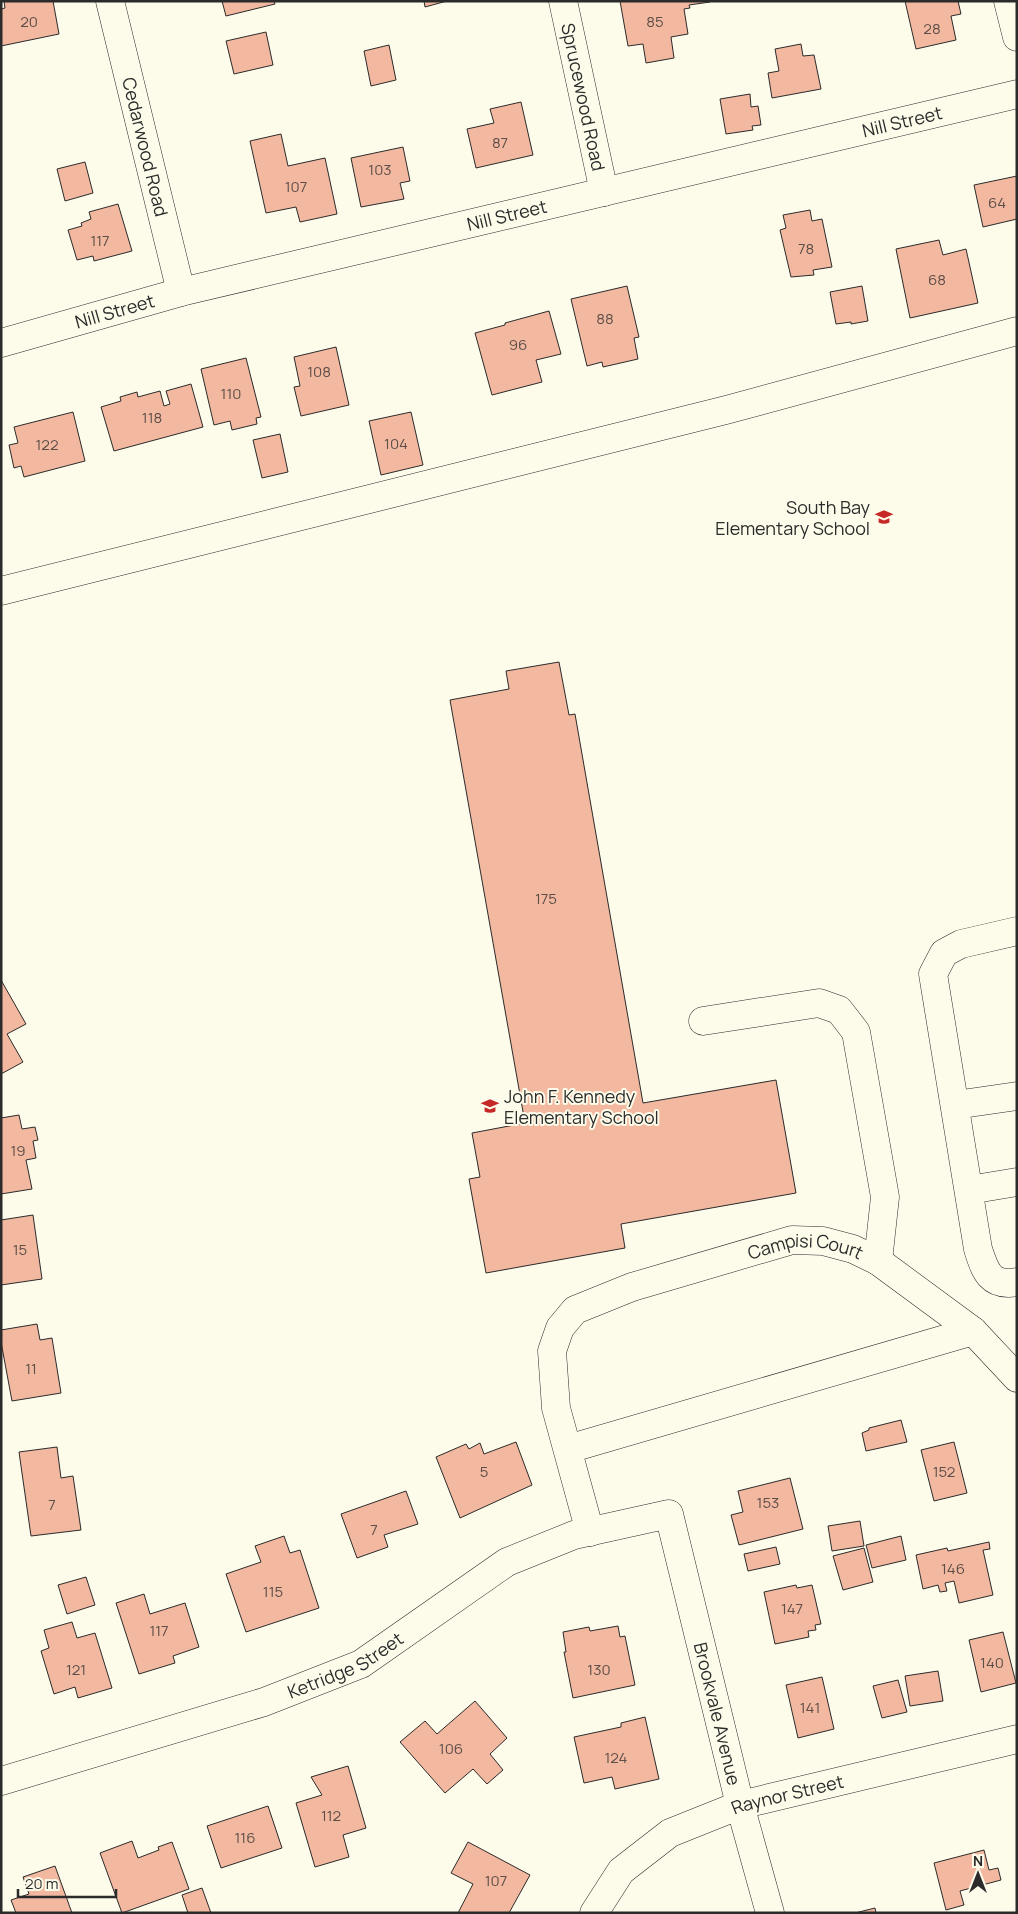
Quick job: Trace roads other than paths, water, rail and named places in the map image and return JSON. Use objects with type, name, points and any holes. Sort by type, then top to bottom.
[{"type":"street","name":"Cedarwood Road","points":[[110,1],[181,292]]},
{"type":"street","name":"Sprucewood Road","points":[[563,1],[604,192]]},
{"type":"street","points":[[1008,1],[1017,36]]},
{"type":"street","name":"Nill Street","points":[[1,343],[181,292],[1017,94]]},
{"type":"street","points":[[1,591],[726,410],[1017,331]]},
{"type":"street","points":[[1017,931],[961,944],[944,953],[933,974],[978,1250],[985,1270],[994,1280],[1008,1284],[1017,1282]]},
{"type":"street","name":"Campisi Court","points":[[590,1532],[556,1408],[552,1351],[560,1328],[575,1310],[632,1287],[792,1240],[824,1241],[853,1249],[878,1261],[885,1197],[856,1032],[840,1010],[818,1003],[703,1021]]},
{"type":"street","points":[[955,1105],[1017,1096]]},
{"type":"street","points":[[969,1190],[1017,1182]]},
{"type":"street","points":[[878,1261],[973,1331],[1017,1378]]},
{"type":"street","points":[[568,1449],[973,1331]]},
{"type":"street","name":"Ketridge Street","points":[[1,1781],[264,1702],[361,1664],[507,1562],[574,1535],[668,1514]]},
{"type":"street","name":"Brookvale Avenue","points":[[668,1514],[740,1805],[770,1913]]},
{"type":"street","name":"Raynor Street","points":[[594,1913],[621,1872],[670,1833],[740,1805],[1017,1739]]},
{"type":"place","name":"South Bay Elementary School","points":[[884,517]]},
{"type":"place","name":"John F. Kennedy Elementary School","points":[[490,1106]]}]
